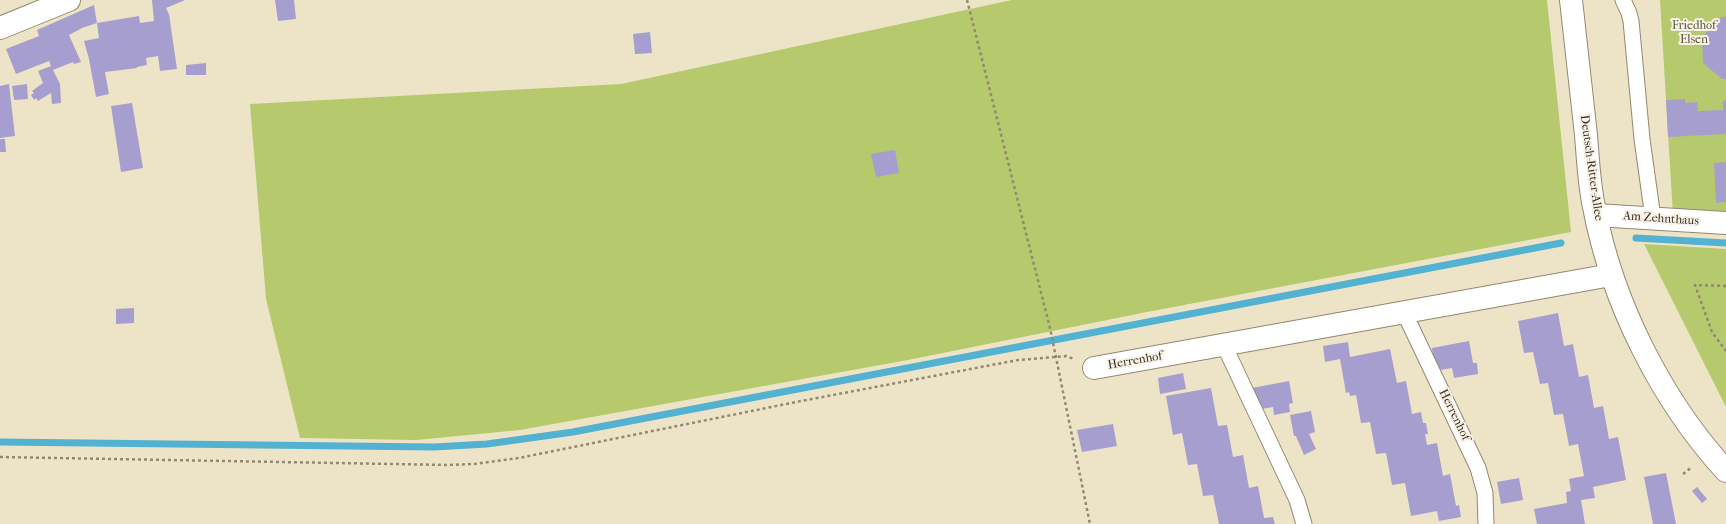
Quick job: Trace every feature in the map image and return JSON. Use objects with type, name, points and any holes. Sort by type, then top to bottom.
[{"type":"street","points":[[0,28],[69,0]]},
{"type":"street","name":"Deutsch-Ritter-Allee","points":[[1571,0],[1591,186],[1596,215],[1612,275],[1628,318],[1654,370],[1697,435],[1726,471]]},
{"type":"street","name":"Am Zehnthaus","points":[[1596,215],[1726,223]]},
{"type":"street","name":"Herrenhof","points":[[1094,368],[1612,275]]},
{"type":"lane","points":[[1623,0],[1631,21],[1642,139],[1653,218]]},
{"type":"lane","name":"Herrenhof","points":[[1404,312],[1478,468],[1485,493],[1486,524]]},
{"type":"lane","points":[[1224,345],[1297,500],[1304,524]]},
{"type":"path","points":[[967,0],[1050,328],[1090,524]]},
{"type":"path","points":[[1726,286],[1694,285],[1712,332],[1726,352]]},
{"type":"path","points":[[0,457],[474,464],[520,458],[796,402],[1018,360],[1055,358]]},
{"type":"green space","points":[[1012,0],[1547,0],[1571,232],[1147,312],[908,360],[520,430],[416,440],[300,438],[266,299],[250,104],[621,84]]},
{"type":"green space","name":"Friedhof Elsen","points":[[1660,0],[1726,0],[1726,218],[1673,215]]},
{"type":"green space","points":[[1644,244],[1726,249],[1726,407]]},
{"type":"building","points":[[152,0],[185,0],[166,8],[169,14],[177,69],[160,71],[158,56],[146,58],[147,65],[137,68],[105,72],[109,94],[96,97],[84,41],[99,38],[97,23],[139,16],[140,23],[154,21]]},
{"type":"building","points":[[275,0],[294,0],[296,19],[278,21]]},
{"type":"building","points":[[94,5],[97,23],[82,28],[69,35],[81,62],[74,64],[73,62],[53,70],[60,84],[61,103],[52,104],[51,93],[38,101],[36,98],[34,100],[31,95],[34,93],[32,91],[43,83],[38,71],[51,66],[49,61],[16,74],[6,49],[39,36],[37,30]]},
{"type":"building","points":[[1721,17],[1726,17],[1726,79],[1722,79],[1703,63],[1702,37]]},
{"type":"building","points":[[650,32],[652,53],[635,54],[633,34]]},
{"type":"building","points":[[206,63],[206,75],[186,75],[186,65]]},
{"type":"building","points":[[9,84],[15,136],[0,138],[0,86]]},
{"type":"building","points":[[27,84],[28,99],[14,100],[12,86]]},
{"type":"building","points":[[1685,99],[1685,103],[1697,102],[1698,111],[1723,110],[1723,101],[1726,100],[1726,134],[1668,137],[1666,100]]},
{"type":"building","points":[[132,103],[143,168],[121,172],[111,106]]},
{"type":"building","points":[[0,139],[5,139],[6,152],[0,152]]},
{"type":"building","points":[[895,150],[899,173],[876,177],[871,154]]},
{"type":"building","points":[[1726,162],[1726,202],[1716,203],[1714,163]]},
{"type":"building","points":[[134,308],[134,323],[116,324],[116,309]]},
{"type":"building","points":[[1558,313],[1564,346],[1573,344],[1579,377],[1588,375],[1594,408],[1603,406],[1609,439],[1618,437],[1626,480],[1593,487],[1595,498],[1581,500],[1585,524],[1537,524],[1534,509],[1567,503],[1566,492],[1571,491],[1569,479],[1584,476],[1578,444],[1569,446],[1563,414],[1554,415],[1548,383],[1540,384],[1533,352],[1524,353],[1518,321]]},
{"type":"building","points":[[1469,341],[1473,363],[1477,363],[1478,374],[1454,378],[1452,368],[1440,370],[1433,356],[1432,348]]},
{"type":"building","points":[[1348,342],[1350,357],[1390,349],[1397,383],[1406,381],[1412,414],[1421,412],[1423,423],[1426,423],[1428,434],[1425,434],[1427,445],[1437,443],[1443,476],[1450,474],[1456,506],[1459,505],[1461,517],[1439,521],[1437,511],[1411,516],[1405,483],[1392,485],[1386,453],[1376,454],[1370,422],[1361,423],[1356,395],[1350,396],[1349,392],[1346,393],[1340,359],[1325,362],[1323,346]]},
{"type":"building","points":[[1183,373],[1186,389],[1160,394],[1158,378]]},
{"type":"building","points":[[1289,381],[1293,403],[1289,404],[1290,412],[1274,415],[1273,407],[1261,409],[1252,388]]},
{"type":"building","points":[[1211,388],[1218,426],[1227,425],[1233,457],[1243,455],[1249,488],[1258,486],[1264,518],[1273,517],[1275,524],[1219,524],[1213,495],[1203,496],[1197,464],[1188,465],[1182,433],[1173,435],[1166,396]]},
{"type":"building","points":[[1311,411],[1315,432],[1309,434],[1316,449],[1304,455],[1296,436],[1294,436],[1290,415]]},
{"type":"building","points":[[1113,424],[1117,446],[1082,452],[1077,430]]},
{"type":"building","points":[[1666,473],[1676,524],[1653,524],[1644,477]]},
{"type":"building","points":[[1519,478],[1523,500],[1501,504],[1497,482]]},
{"type":"building","points":[[1697,487],[1707,499],[1702,503],[1692,491]]},
{"type":"waterway","points":[[1636,238],[1726,243]]},
{"type":"waterway","points":[[0,442],[434,447],[487,444],[573,432],[1561,243]]}]
